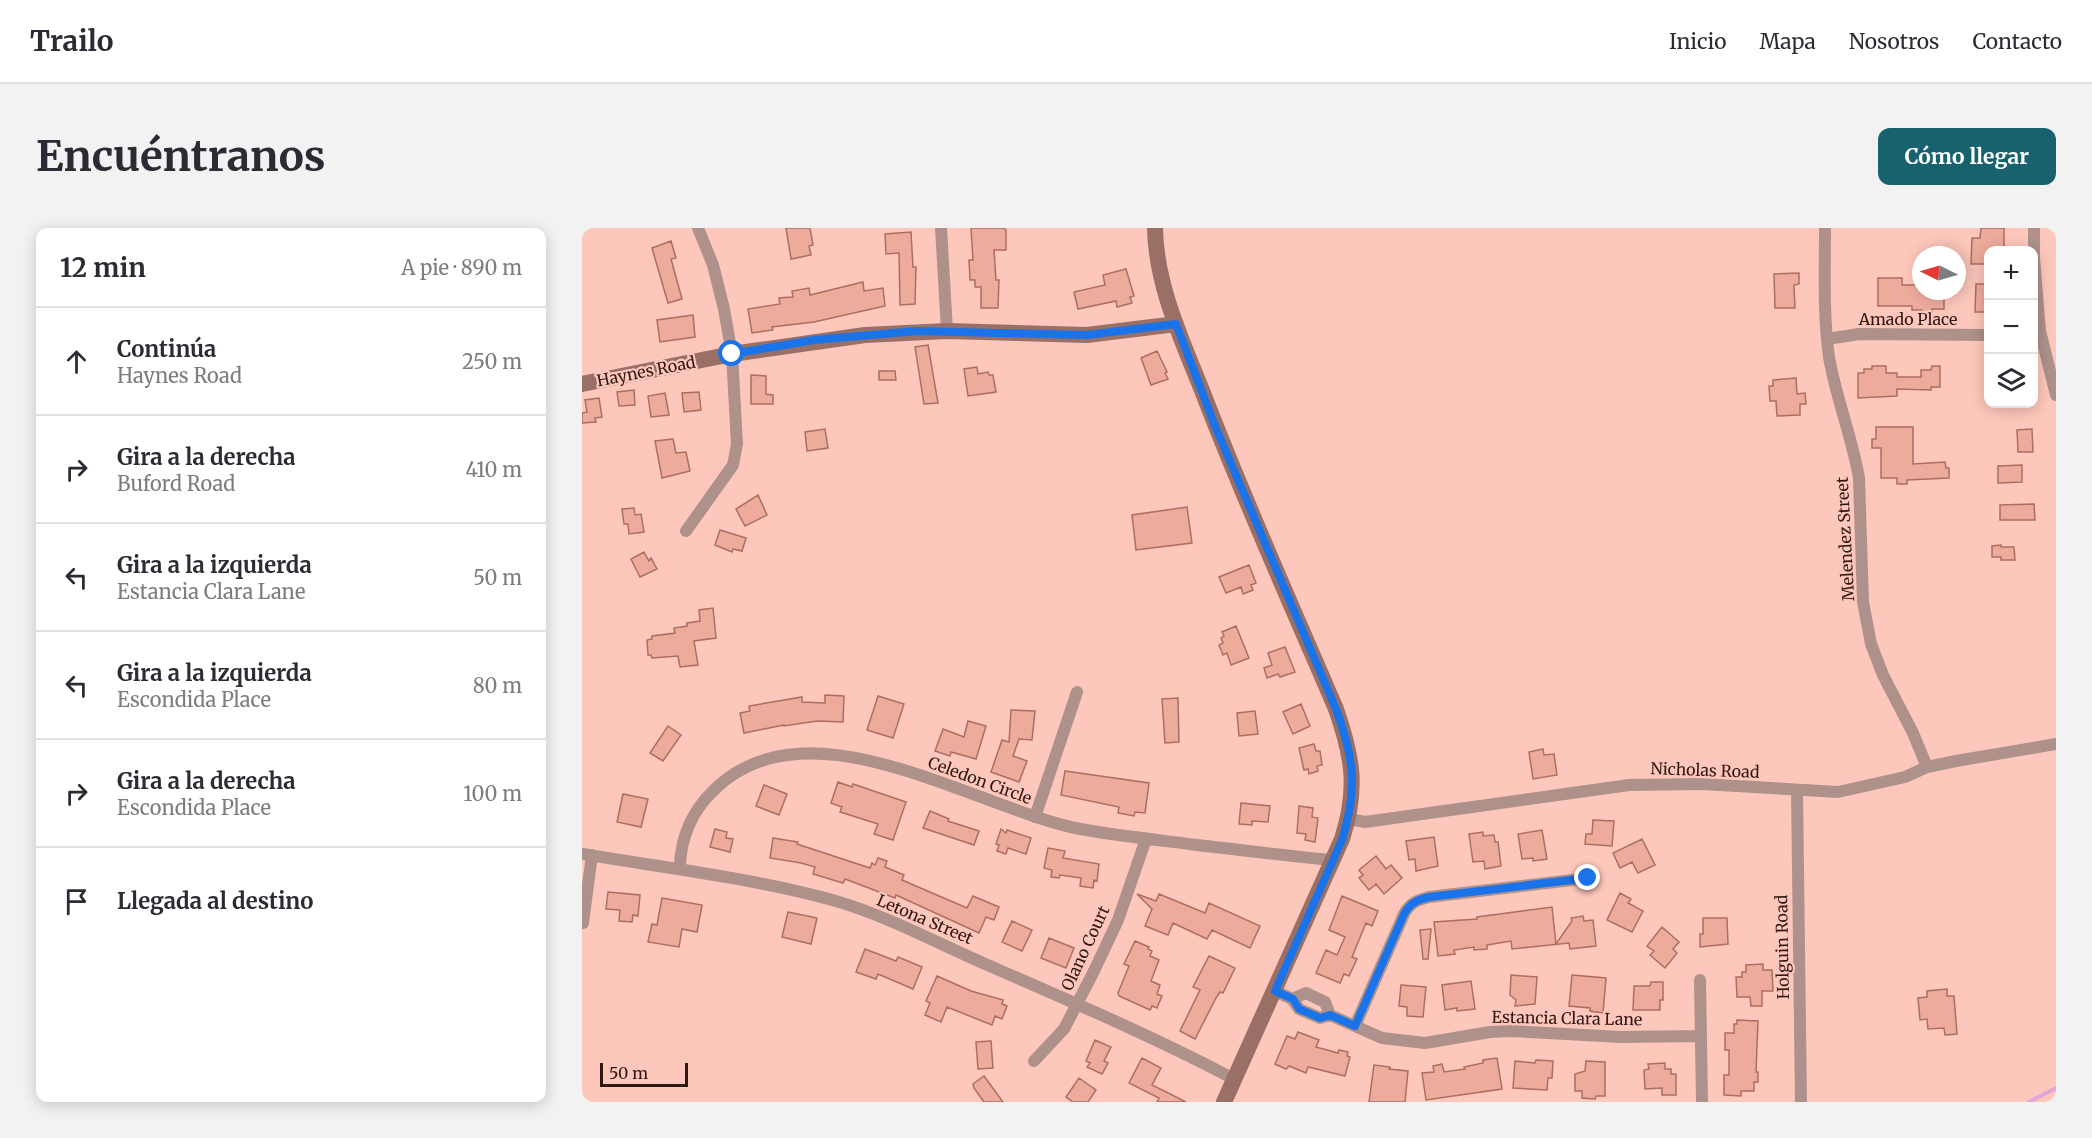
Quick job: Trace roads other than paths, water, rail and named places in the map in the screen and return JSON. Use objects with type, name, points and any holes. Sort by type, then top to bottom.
[{"type":"street","points":[[686,531],[733,465],[737,444],[732,354],[724,309],[713,266],[698,228]]},
{"type":"street","points":[[941,228],[947,331]]},
{"type":"street","points":[[1155,228],[1158,271],[1176,324],[1215,426],[1336,709],[1348,743],[1352,764],[1353,781],[1349,819],[1342,840],[1224,1102]]},
{"type":"street","name":"Melendez Street","points":[[1825,228],[1827,339],[1835,382],[1859,478],[1863,602],[1871,644],[1883,675],[1913,733],[1927,768]]},
{"type":"street","points":[[2034,228],[2036,300]]},
{"type":"street","name":"Haynes Road","points":[[582,384],[732,354],[855,336],[947,331],[1087,335],[1176,324]]},
{"type":"street","name":"Amado Place","points":[[1827,339],[1859,334],[1984,336]]},
{"type":"street","points":[[2038,335],[2056,395]]},
{"type":"street","points":[[1035,817],[1077,692]]},
{"type":"street","name":"Nicholas Road","points":[[1349,819],[1365,822],[1629,785],[1702,784],[1838,792],[1905,777],[1927,768],[2056,744]]},
{"type":"street","name":"Celedon Circle","points":[[680,868],[684,837],[704,800],[731,774],[752,763],[779,755],[837,754],[881,763],[1035,817],[1080,829],[1332,860]]},
{"type":"street","name":"Holguin Road","points":[[1797,791],[1801,1102]]},
{"type":"street","name":"Olano Court","points":[[1034,1061],[1064,1029],[1078,1003],[1118,920],[1146,838]]},
{"type":"street","points":[[583,923],[587,855]]},
{"type":"street","name":"Letona Street","points":[[587,855],[680,868],[836,902],[873,914],[1078,1003],[1183,1052],[1234,1080]]},
{"type":"street","points":[[1355,1026],[1408,906],[1429,897],[1588,878]]},
{"type":"street","points":[[1700,980],[1702,1102]]},
{"type":"street","name":"Estancia Clara Lane","points":[[1275,991],[1293,999],[1306,993],[1325,1002],[1330,1015],[1382,1038],[1425,1043],[1490,1032],[1511,1031],[1621,1037],[1701,1036]]},
{"type":"waterway","points":[[2029,1102],[2056,1088]]}]
